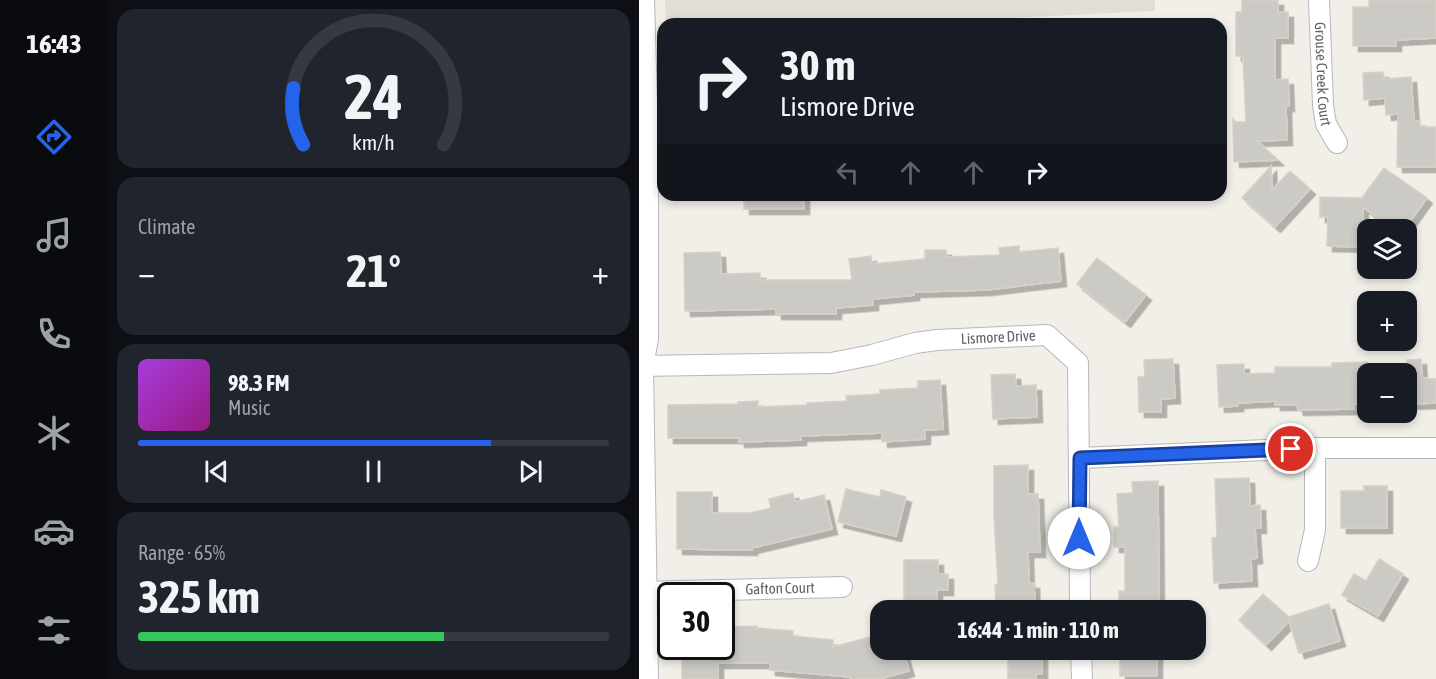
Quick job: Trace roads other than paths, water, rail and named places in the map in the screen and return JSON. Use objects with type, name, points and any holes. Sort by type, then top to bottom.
[{"type":"street","points":[[644,0],[650,137],[648,339],[641,366],[642,592],[648,679]]},
{"type":"street","name":"Grouse Creek Court","points":[[1319,0],[1323,105],[1326,124],[1337,143]]},
{"type":"street","name":"Lismore Drive","points":[[641,366],[820,364],[852,360],[926,341],[1047,335],[1078,363],[1080,600]]},
{"type":"street","points":[[1080,458],[1315,448],[1436,448]]},
{"type":"street","points":[[1308,561],[1315,531],[1315,448]]},
{"type":"street","name":"Gafton Court","points":[[642,592],[842,587]]},
{"type":"street","points":[[1081,660],[1082,679]]}]
